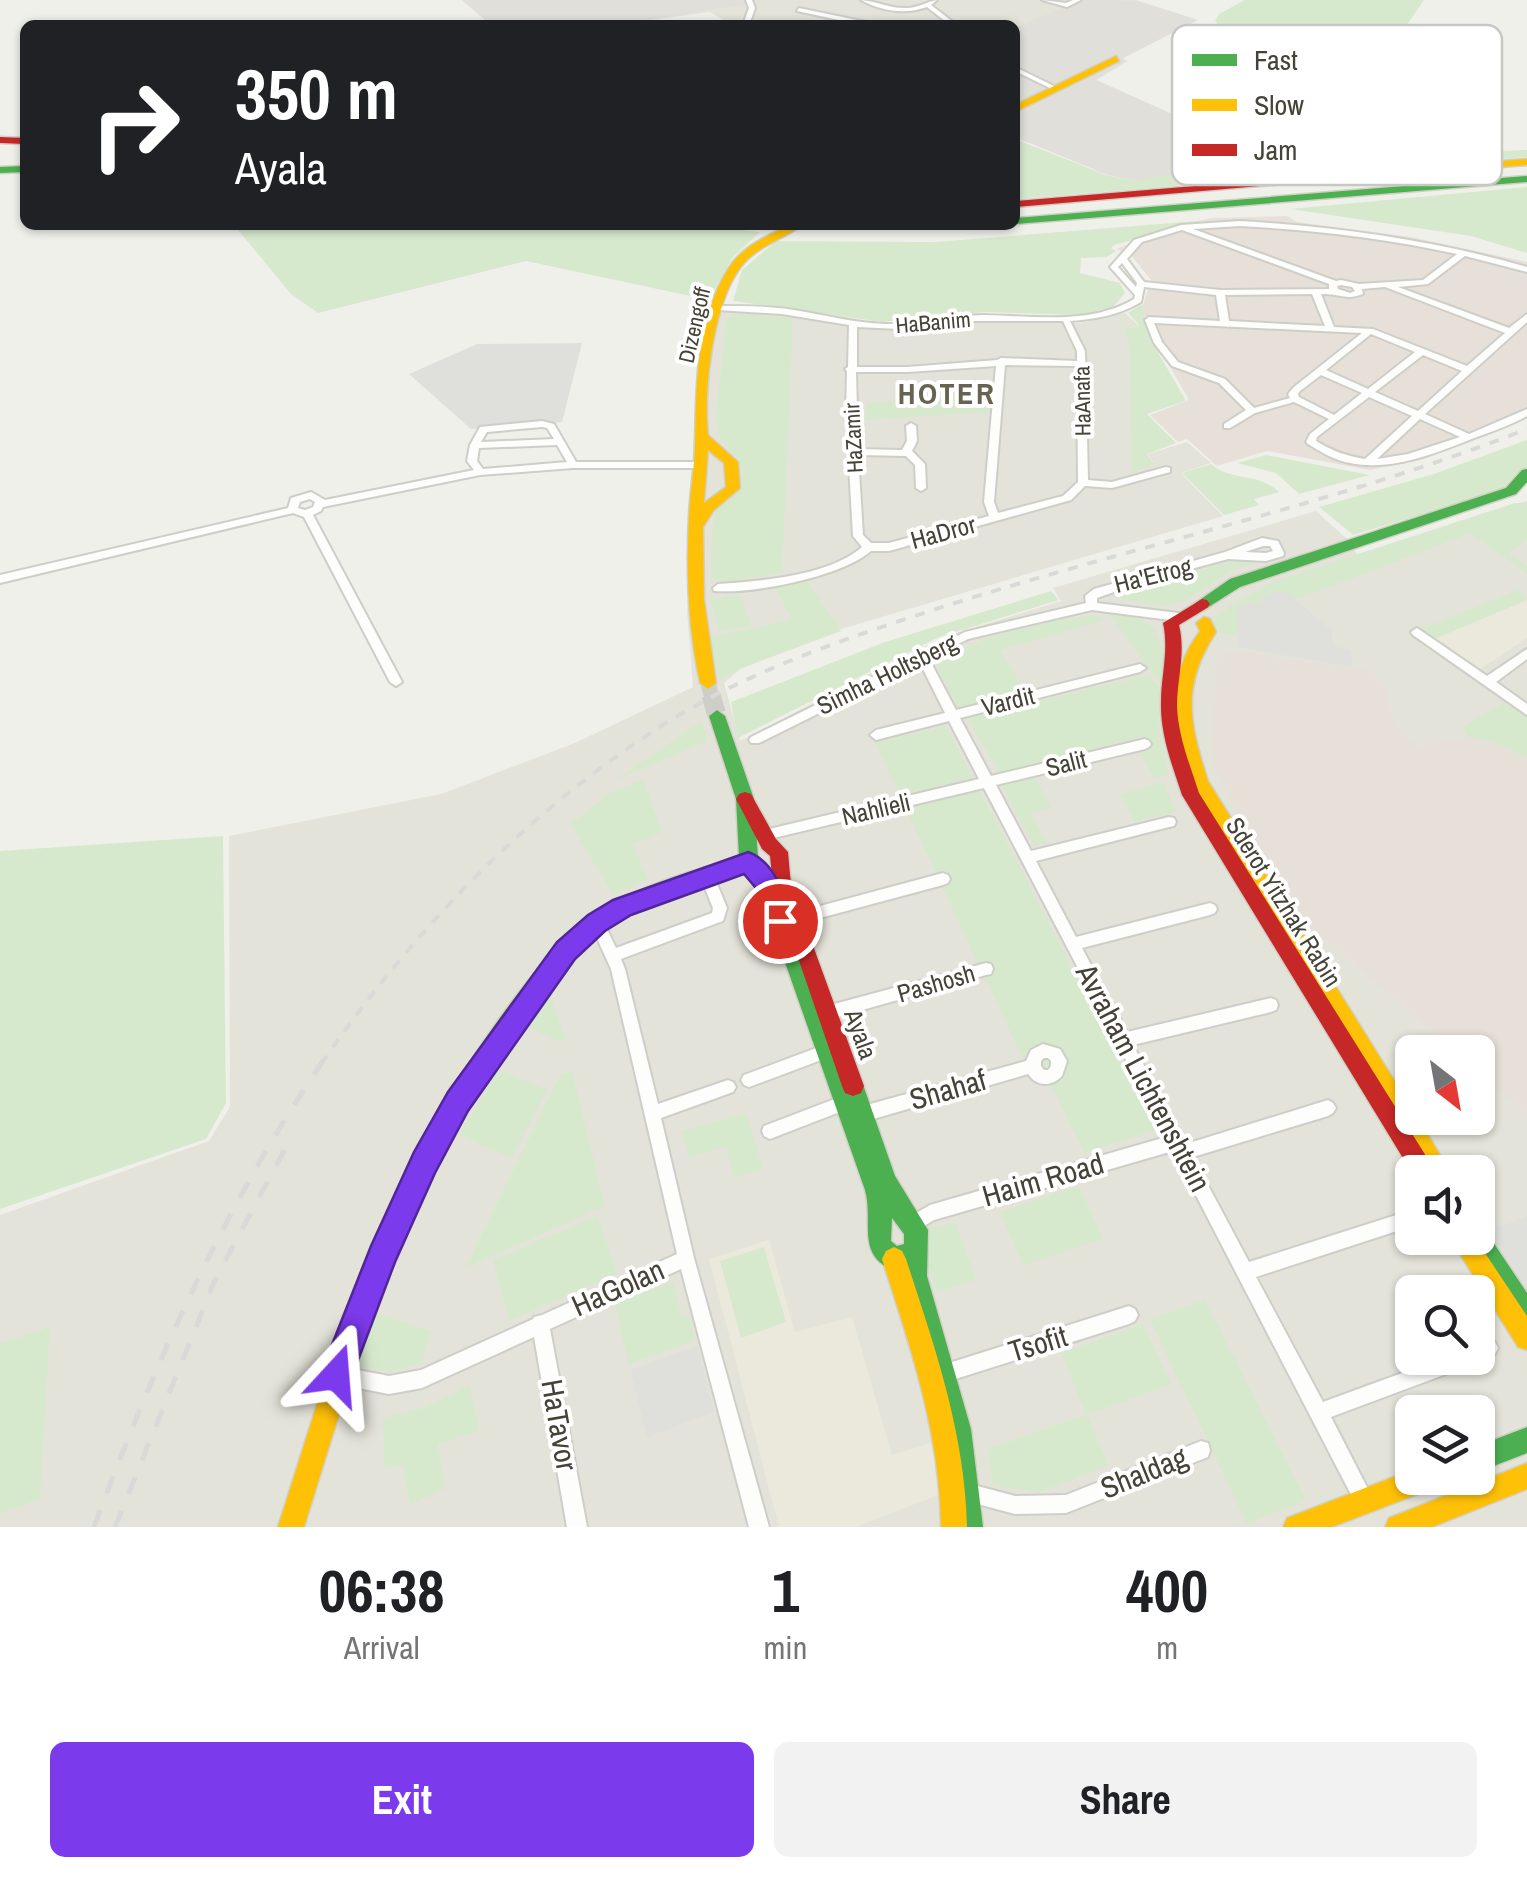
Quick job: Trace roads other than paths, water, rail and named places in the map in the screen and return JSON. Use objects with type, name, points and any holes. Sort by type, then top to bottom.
[{"type":"main road","points":[[1020,107],[1116,59]]},
{"type":"main road","points":[[1502,164],[1527,162]]},
{"type":"main road","points":[[1502,181],[1527,179]]},
{"type":"main road","points":[[1020,204],[1247,185]]},
{"type":"main road","points":[[1020,221],[1454,185]]},
{"type":"main road","name":"Dizengoff","points":[[706,460],[699,434],[710,339],[732,271],[765,242],[790,230]]},
{"type":"main road","points":[[699,524],[719,498],[732,492],[732,462],[706,460],[695,488],[699,494],[699,524],[694,606],[708,683]]},
{"type":"main road","points":[[1526,484],[1446,519],[1249,588],[1222,603],[1202,632],[1187,641],[1177,624],[1234,582],[1526,484]]},
{"type":"main road","points":[[699,494],[719,498]]},
{"type":"main road","name":"Sderot Yitzhak Rabin","points":[[1177,624],[1178,648],[1169,718],[1174,752],[1191,795],[1414,1155]]},
{"type":"main road","name":"Sderot Yitzhak Rabin","points":[[1202,632],[1192,653],[1183,700],[1185,734],[1200,783],[1430,1155]]},
{"type":"main road","name":"Ayala","points":[[718,716],[826,1051],[876,1190],[881,1224]]},
{"type":"main road","points":[[290,1527],[336,1375],[395,1225],[458,1102],[542,981],[566,950],[596,923],[639,900],[762,854]]},
{"type":"main road","name":"Ayala","points":[[762,854],[794,919],[863,1114],[908,1222]]},
{"type":"main road","points":[[954,1527],[955,1492],[944,1415],[894,1259],[879,1246],[881,1224],[891,1218],[908,1222],[917,1236],[914,1274],[958,1413],[970,1493],[970,1527]]},
{"type":"main road","points":[[894,1259],[913,1252]]},
{"type":"main road","points":[[1473,1255],[1527,1338]]},
{"type":"main road","points":[[1488,1255],[1527,1314]]},
{"type":"main road","points":[[1495,1452],[1527,1440]]},
{"type":"main road","points":[[1398,1527],[1527,1476]]},
{"type":"main road","points":[[1296,1527],[1395,1490]]},
{"type":"street","points":[[864,0],[890,10],[943,0]]},
{"type":"street","points":[[1045,0],[1067,6],[1078,0]]},
{"type":"street","points":[[799,10],[848,20]]},
{"type":"street","points":[[884,20],[890,10]]},
{"type":"street","points":[[1020,72],[1056,89]]},
{"type":"street","points":[[1229,245],[1233,223]]},
{"type":"street","points":[[1144,284],[1139,296],[1114,267],[1138,243],[1183,228],[1233,223],[1297,225],[1465,252],[1527,270]]},
{"type":"street","points":[[1183,228],[1355,296],[1360,292],[1358,287],[1425,282],[1465,252]]},
{"type":"street","points":[[1125,252],[1124,261],[1144,284],[1220,292],[1316,293],[1334,287]]},
{"type":"street","points":[[1386,285],[1511,332]]},
{"type":"street","points":[[1220,292],[1225,324]]},
{"type":"street","points":[[1316,293],[1330,327]]},
{"type":"street","name":"HaBanim","points":[[722,308],[781,311],[853,324],[903,326],[974,318],[1066,322],[1122,309],[1139,296]]},
{"type":"street","points":[[1367,462],[1527,317]]},
{"type":"street","points":[[1252,410],[1222,381],[1175,364],[1158,343],[1148,320],[1370,331],[1470,370]]},
{"type":"street","name":"HaAnafa","points":[[1066,322],[1081,351],[1083,483]]},
{"type":"street","name":"HaZamir","points":[[853,324],[850,369],[858,536],[868,547]]},
{"type":"street","points":[[1295,398],[1297,388],[1370,331]]},
{"type":"street","points":[[1422,351],[1334,418],[1311,442],[1329,453],[1367,462],[1420,457],[1527,412]]},
{"type":"street","points":[[995,518],[989,502],[1001,360]]},
{"type":"street","points":[[850,369],[898,371],[1001,360],[1081,364]]},
{"type":"street","points":[[1320,371],[1468,437]]},
{"type":"street","points":[[1227,426],[1252,410],[1295,398],[1334,418]]},
{"type":"street","points":[[480,472],[472,461],[482,428],[551,426],[573,465]]},
{"type":"street","points":[[906,452],[912,442],[911,426]]},
{"type":"street","points":[[475,445],[557,442]]},
{"type":"street","points":[[853,452],[906,452],[920,464],[920,488]]},
{"type":"street","points":[[307,514],[321,504],[480,472],[706,460]]},
{"type":"street","name":"HaDror","points":[[718,588],[768,583],[812,572],[856,558],[868,547],[889,547],[1067,498],[1083,483],[1112,485],[1166,470]]},
{"type":"street","points":[[293,510],[295,500],[307,496],[318,497],[321,504]]},
{"type":"street","points":[[0,579],[293,510],[307,514],[396,682]]},
{"type":"street","name":"Ha'Etrog","points":[[1092,606],[1091,596],[1099,588],[1141,581],[1228,555]]},
{"type":"street","name":"Simha Holtsberg","points":[[755,740],[965,636],[1092,606],[1142,610],[1177,624]]},
{"type":"street","points":[[1417,632],[1527,710]]},
{"type":"street","points":[[1487,682],[1527,653]]},
{"type":"street","name":"Avraham Lichtenshtein","points":[[922,655],[1365,1501]]},
{"type":"street","name":"Vardit","points":[[876,735],[1140,668]]},
{"type":"street","name":"Salit","points":[[988,782],[1144,744]]},
{"type":"street","name":"Nahlieli","points":[[762,854],[988,782]]},
{"type":"street","points":[[1028,858],[1169,822]]},
{"type":"street","points":[[614,955],[718,916],[720,908],[707,876]]},
{"type":"street","points":[[794,919],[943,879]]},
{"type":"street","points":[[1073,944],[1210,909]]},
{"type":"street","name":"HaGolan","points":[[336,1375],[389,1385],[422,1379],[686,1258],[614,955],[596,923]]},
{"type":"street","name":"Pashosh","points":[[828,1013],[986,969]]},
{"type":"street","points":[[1123,1040],[1272,1005]]},
{"type":"street","points":[[749,1080],[826,1051]]},
{"type":"street","name":"Shahaf","points":[[863,1114],[1032,1066]]},
{"type":"street","points":[[652,1114],[728,1087]]},
{"type":"street","points":[[770,1131],[845,1102]]},
{"type":"street","name":"Haim Road","points":[[908,1222],[1328,1108]]},
{"type":"street","points":[[1244,1272],[1395,1223]]},
{"type":"street","points":[[686,1258],[758,1527]]},
{"type":"street","name":"Tsofit","points":[[946,1373],[1129,1316]]},
{"type":"street","name":"HaTavor","points":[[540,1323],[577,1527]]},
{"type":"street","points":[[1318,1412],[1419,1375]]},
{"type":"street","name":"Shaldag","points":[[970,1493],[1015,1505],[1066,1504],[1201,1450]]},
{"type":"tunnel","points":[[708,683],[712,698]]},
{"type":"tunnel","points":[[711,695],[717,716]]},
{"type":"railway","points":[[321,1064],[394,967],[475,877],[564,796],[612,759],[697,705],[804,655],[955,603],[1386,479],[1527,429]]},
{"type":"railway","points":[[94,1527],[194,1287],[254,1172],[321,1064]]},
{"type":"railway","points":[[115,1527],[215,1280],[291,1138]]},
{"type":"district","name":"HOTER","points":[[947,394]]}]
